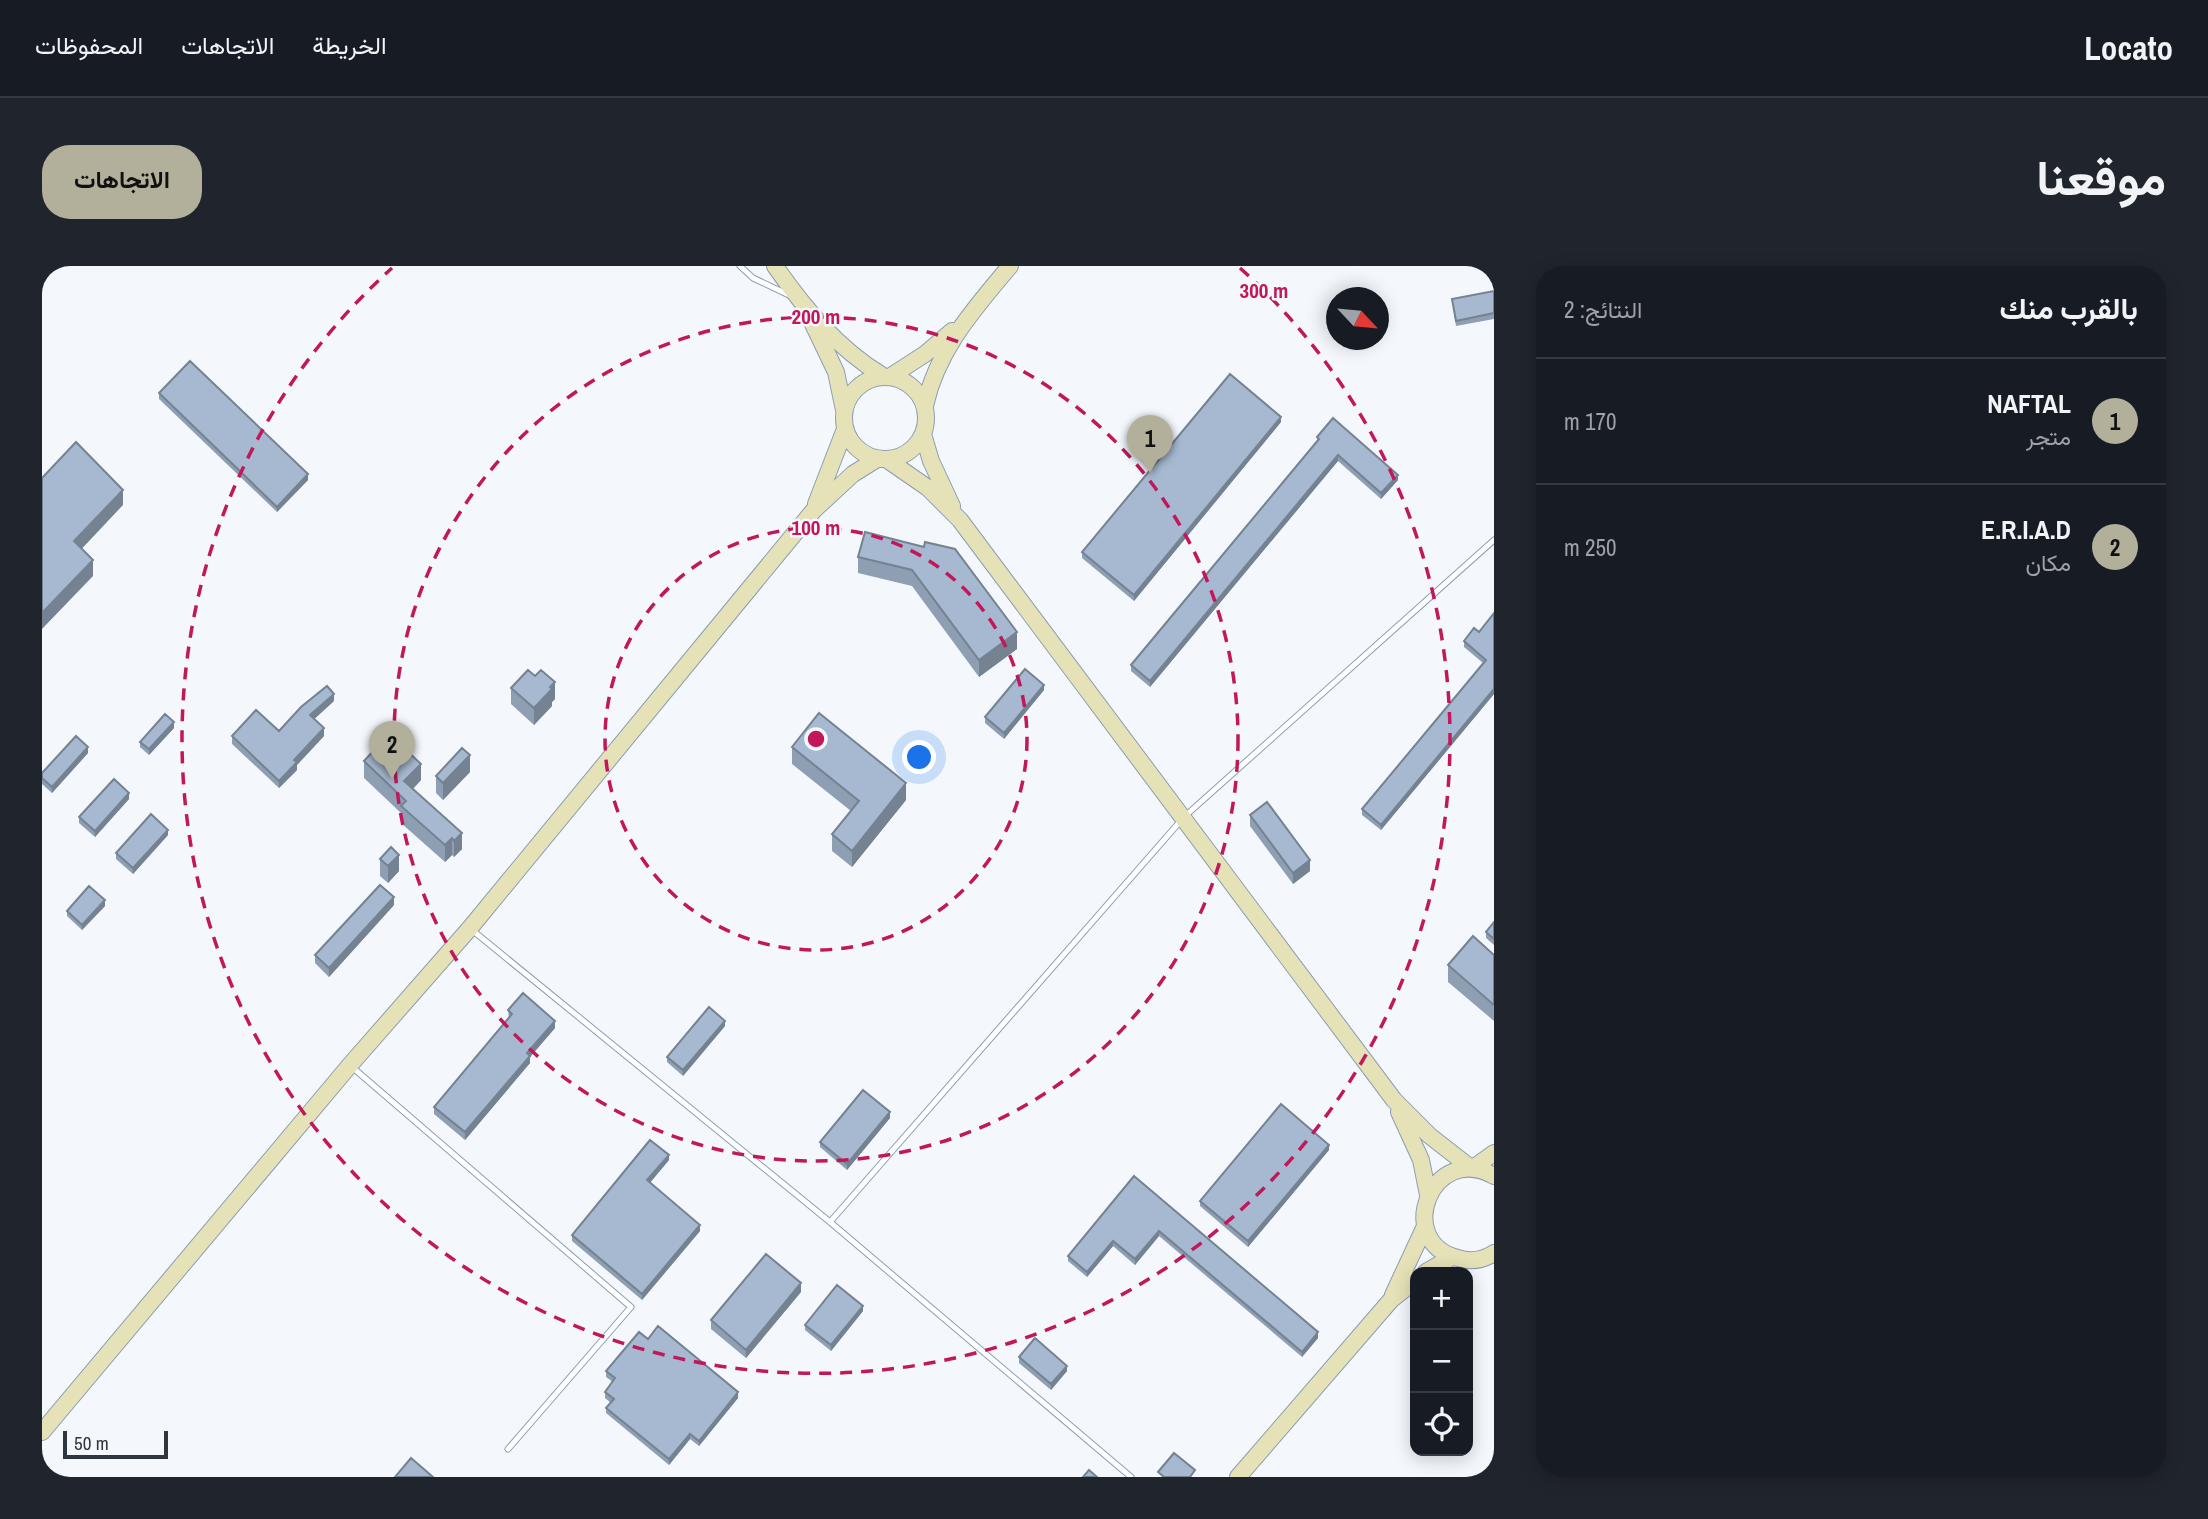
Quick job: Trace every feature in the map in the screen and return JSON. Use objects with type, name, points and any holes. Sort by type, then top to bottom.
[{"type":"street","points":[[775,266],[802,304],[836,372],[845,429],[853,445],[860,451],[882,459],[928,488],[960,520],[1394,1100],[1430,1136],[1472,1168],[1494,1175]]},
{"type":"street","points":[[42,1432],[350,1065],[470,928],[814,510],[853,474],[882,459],[896,458],[912,449],[926,425],[925,406],[935,371],[965,321],[1010,266]]},
{"type":"street","points":[[802,304],[851,354],[887,376],[909,383],[925,406]]},
{"type":"street","points":[[844,410],[851,393],[858,386],[865,381],[887,376],[925,354],[965,321]]},
{"type":"street","points":[[814,510],[845,429]]},
{"type":"street","points":[[923,434],[934,468],[960,520]]},
{"type":"street","points":[[1394,1100],[1421,1160],[1429,1195]]},
{"type":"street","points":[[1490,1259],[1462,1260],[1438,1248],[1425,1226],[1424,1207],[1429,1195],[1444,1176],[1472,1168],[1494,1153]]},
{"type":"street","points":[[1391,1300],[1425,1226]]},
{"type":"street","points":[[1435,1267],[1452,1257]]},
{"type":"street","points":[[1238,1477],[1391,1300],[1410,1284]]},
{"type":"lane","points":[[740,266],[763,283],[802,304]]},
{"type":"lane","points":[[830,1222],[1184,817],[1494,540]]},
{"type":"lane","points":[[470,928],[830,1222],[1131,1477]]},
{"type":"lane","points":[[350,1065],[631,1307],[508,1449]]},
{"type":"building","points":[[1494,291],[1494,313],[1456,321],[1452,299]]},
{"type":"building","points":[[190,361],[308,474],[277,507],[159,393]]},
{"type":"building","points":[[1230,374],[1281,417],[1134,595],[1082,552]]},
{"type":"building","points":[[1333,418],[1398,475],[1381,493],[1338,455],[1150,681],[1131,665],[1319,439],[1317,437]]},
{"type":"building","points":[[76,442],[123,490],[74,541],[93,560],[42,613],[42,478]]},
{"type":"building","points":[[865,532],[924,547],[925,542],[955,549],[1017,632],[979,660],[912,570],[858,557]]},
{"type":"building","points":[[1494,613],[1494,689],[1381,825],[1362,809],[1486,660],[1464,641],[1474,628],[1479,632]]},
{"type":"building","points":[[1025,669],[1044,685],[1004,733],[985,717]]},
{"type":"building","points":[[528,670],[535,676],[541,670],[555,682],[534,708],[511,688]]},
{"type":"building","points":[[327,686],[334,694],[310,715],[324,728],[294,760],[297,762],[279,781],[232,736],[256,710],[279,731],[301,707]]},
{"type":"building","points":[[819,713],[906,783],[852,851],[832,834],[859,801],[792,747]]},
{"type":"building","points":[[165,714],[174,722],[149,749],[140,742]]},
{"type":"building","points":[[389,734],[421,764],[404,781],[462,833],[454,841],[452,838],[445,845],[401,806],[406,801],[364,761]]},
{"type":"building","points":[[76,736],[88,747],[52,787],[42,778],[42,773]]},
{"type":"building","points":[[462,748],[470,755],[443,783],[436,776]]},
{"type":"building","points":[[114,779],[129,793],[95,831],[79,817]]},
{"type":"building","points":[[1267,802],[1310,860],[1293,873],[1250,815]]},
{"type":"building","points":[[151,814],[168,830],[133,868],[116,853]]},
{"type":"building","points":[[391,847],[399,855],[388,866],[380,859]]},
{"type":"building","points":[[380,885],[394,897],[329,968],[315,955]]},
{"type":"building","points":[[89,886],[105,900],[82,925],[67,911]]},
{"type":"building","points":[[1494,922],[1494,939],[1486,932]]},
{"type":"building","points":[[1473,936],[1494,955],[1494,1005],[1448,965]]},
{"type":"building","points":[[523,993],[555,1021],[527,1053],[530,1056],[465,1132],[434,1107],[512,1014],[508,1010]]},
{"type":"building","points":[[709,1007],[725,1021],[683,1070],[667,1057]]},
{"type":"building","points":[[863,1090],[890,1112],[847,1164],[820,1142]]},
{"type":"building","points":[[1281,1104],[1329,1145],[1248,1241],[1200,1201]]},
{"type":"building","points":[[650,1140],[669,1155],[647,1180],[700,1225],[642,1294],[572,1235]]},
{"type":"building","points":[[1134,1176],[1318,1332],[1302,1352],[1159,1231],[1135,1259],[1113,1241],[1087,1272],[1068,1256]]},
{"type":"building","points":[[766,1254],[801,1283],[746,1350],[711,1320]]},
{"type":"building","points":[[837,1285],[863,1306],[831,1345],[805,1325]]},
{"type":"building","points":[[658,1326],[738,1392],[699,1441],[690,1434],[669,1459],[606,1408],[614,1399],[605,1392],[615,1378],[606,1371],[639,1332],[648,1339]]},
{"type":"building","points":[[1035,1338],[1067,1366],[1051,1384],[1019,1357]]},
{"type":"building","points":[[1174,1453],[1195,1470],[1190,1477],[1164,1477],[1158,1472]]},
{"type":"building","points":[[411,1458],[433,1477],[395,1477]]},
{"type":"building","points":[[1089,1470],[1097,1477],[1083,1477]]},
{"type":"place","name":"NAFTAL","points":[[1150,473]]},
{"type":"place","name":"E.R.I.A.D","points":[[392,779]]}]
